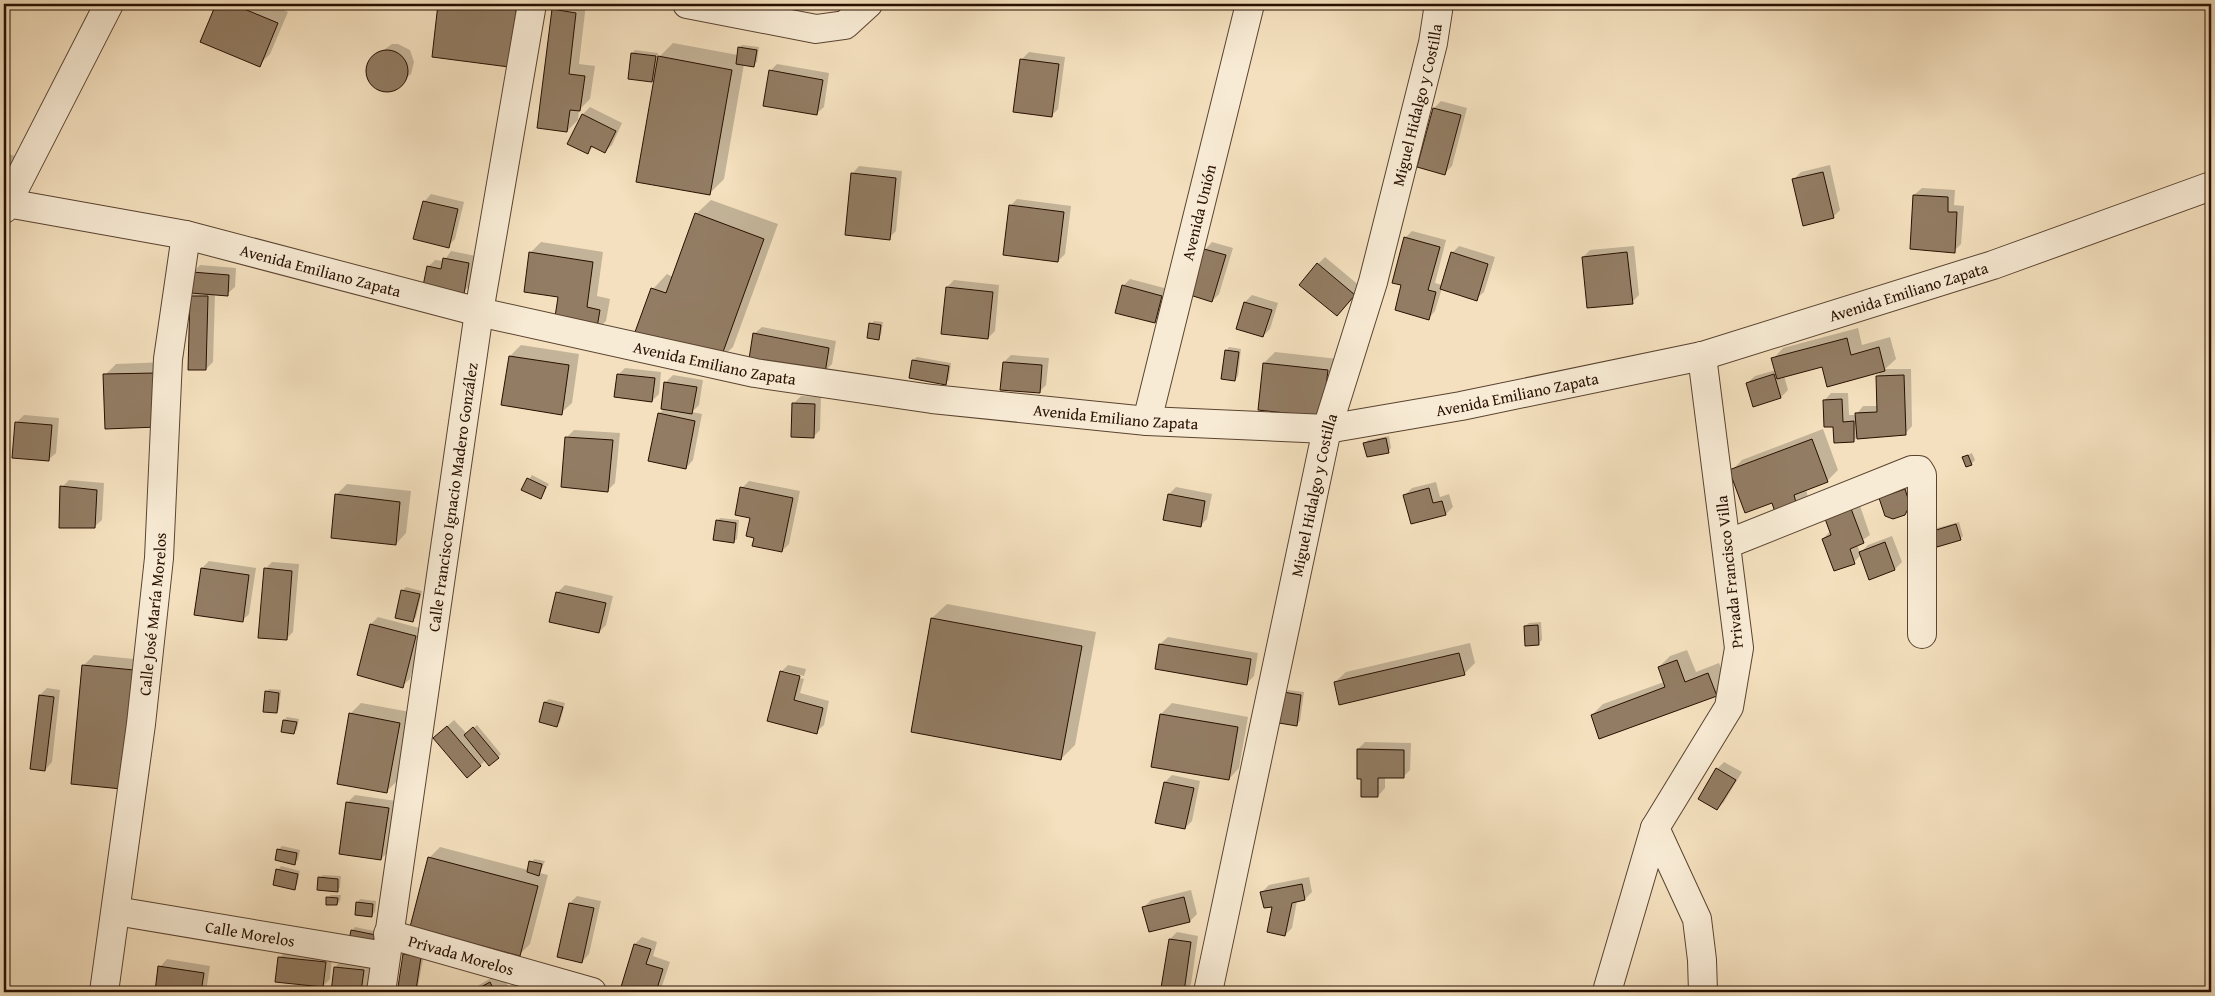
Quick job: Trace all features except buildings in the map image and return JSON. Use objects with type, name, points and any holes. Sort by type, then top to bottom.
[{"type":"street","points":[[5,206],[108,4]]},
{"type":"street","name":"Calle Francisco Ignacio Madero González","points":[[381,992],[386,945],[479,312],[532,4]]},
{"type":"street","points":[[687,4],[816,29],[846,25],[868,4]]},
{"type":"street","name":"Avenida Unión","points":[[1147,421],[1250,4]]},
{"type":"street","name":"Miguel Hidalgo y Costilla","points":[[1208,992],[1327,429],[1373,282],[1433,43],[1438,4]]},
{"type":"street","name":"Avenida Emiliano Zapata","points":[[5,206],[186,235],[479,312],[755,373],[932,399],[1147,421],[1327,429],[1461,406],[1702,356],[1993,266],[2211,186]]},
{"type":"street","name":"Calle José María Morelos","points":[[104,992],[142,724],[159,558],[168,359],[186,235]]},
{"type":"street","name":"Privada Francisco Villa","points":[[1608,988],[1655,828],[1729,707],[1739,648],[1702,356]]},
{"type":"street","points":[[1727,544],[1912,470],[1919,470],[1922,475],[1922,634]]},
{"type":"street","points":[[1655,828],[1697,919],[1704,992]]},
{"type":"street","name":"Calle Morelos","points":[[116,911],[386,945]]},
{"type":"street","name":"Privada Morelos","points":[[386,945],[592,992]]}]
